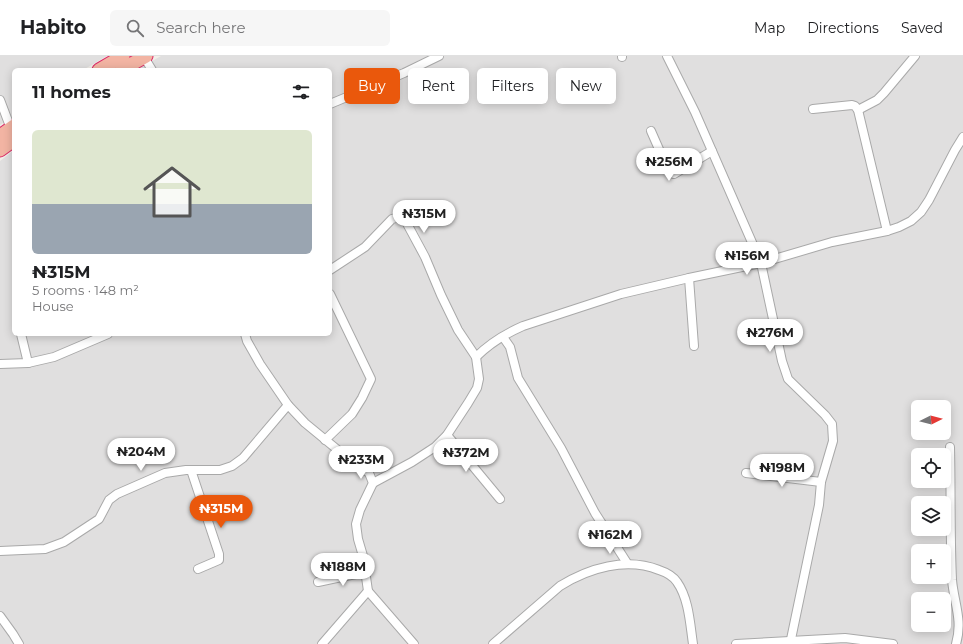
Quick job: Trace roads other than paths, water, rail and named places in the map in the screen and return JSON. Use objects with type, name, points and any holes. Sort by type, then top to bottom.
[{"type":"highway","points":[[103,68],[123,56]]},
{"type":"highway","points":[[124,68],[145,56]]},
{"type":"highway","points":[[0,150],[10,133]]},
{"type":"street","points":[[145,56],[151,68]]},
{"type":"street","points":[[332,103],[404,73],[439,56]]},
{"type":"street","points":[[667,56],[695,112],[761,263],[782,361],[788,379],[825,415],[832,424],[833,441],[821,482],[819,505],[790,642]]},
{"type":"street","points":[[858,110],[877,100],[915,56]]},
{"type":"street","points":[[0,100],[10,133]]},
{"type":"street","points":[[813,109],[852,105],[858,110],[887,231]]},
{"type":"street","points":[[651,131],[669,172],[674,174],[712,151]]},
{"type":"street","points":[[476,357],[503,337],[523,326],[621,294],[761,263],[832,242],[900,227],[911,221],[921,212],[963,137]]},
{"type":"street","points":[[332,269],[365,247],[392,219],[400,217],[404,218],[425,257],[458,330],[476,357],[479,379],[477,388],[447,434],[435,447],[412,462],[373,483],[360,510],[356,524],[358,539],[363,556],[368,591],[414,644]]},
{"type":"street","points":[[689,278],[694,346]]},
{"type":"street","points":[[325,440],[352,414],[362,398],[371,378],[332,298]]},
{"type":"street","points":[[21,336],[28,363]]},
{"type":"street","points":[[0,364],[28,363],[54,357],[103,336]]},
{"type":"street","points":[[246,336],[247,342],[260,364],[288,405],[305,423],[325,440],[369,473],[373,483]]},
{"type":"street","points":[[503,337],[510,347],[518,378],[561,448],[595,513],[627,563]]},
{"type":"street","points":[[0,551],[45,549],[64,542],[99,519],[109,500],[117,494],[165,473],[191,470],[220,470],[232,466],[243,458],[288,405]]},
{"type":"street","points":[[447,434],[500,499]]},
{"type":"street","points":[[950,447],[952,581],[959,621],[959,633],[956,644]]},
{"type":"street","points":[[191,470],[219,554],[218,560],[198,569]]},
{"type":"street","points":[[746,473],[821,482]]},
{"type":"street","points":[[493,644],[560,586],[571,579],[610,565],[627,563],[640,564],[655,568],[666,573],[677,581],[684,598],[693,644]]},
{"type":"street","points":[[318,582],[365,572]]},
{"type":"street","points":[[322,644],[368,591]]},
{"type":"street","points":[[0,616],[19,644]]},
{"type":"street","points":[[736,644],[845,638],[892,644]]}]
